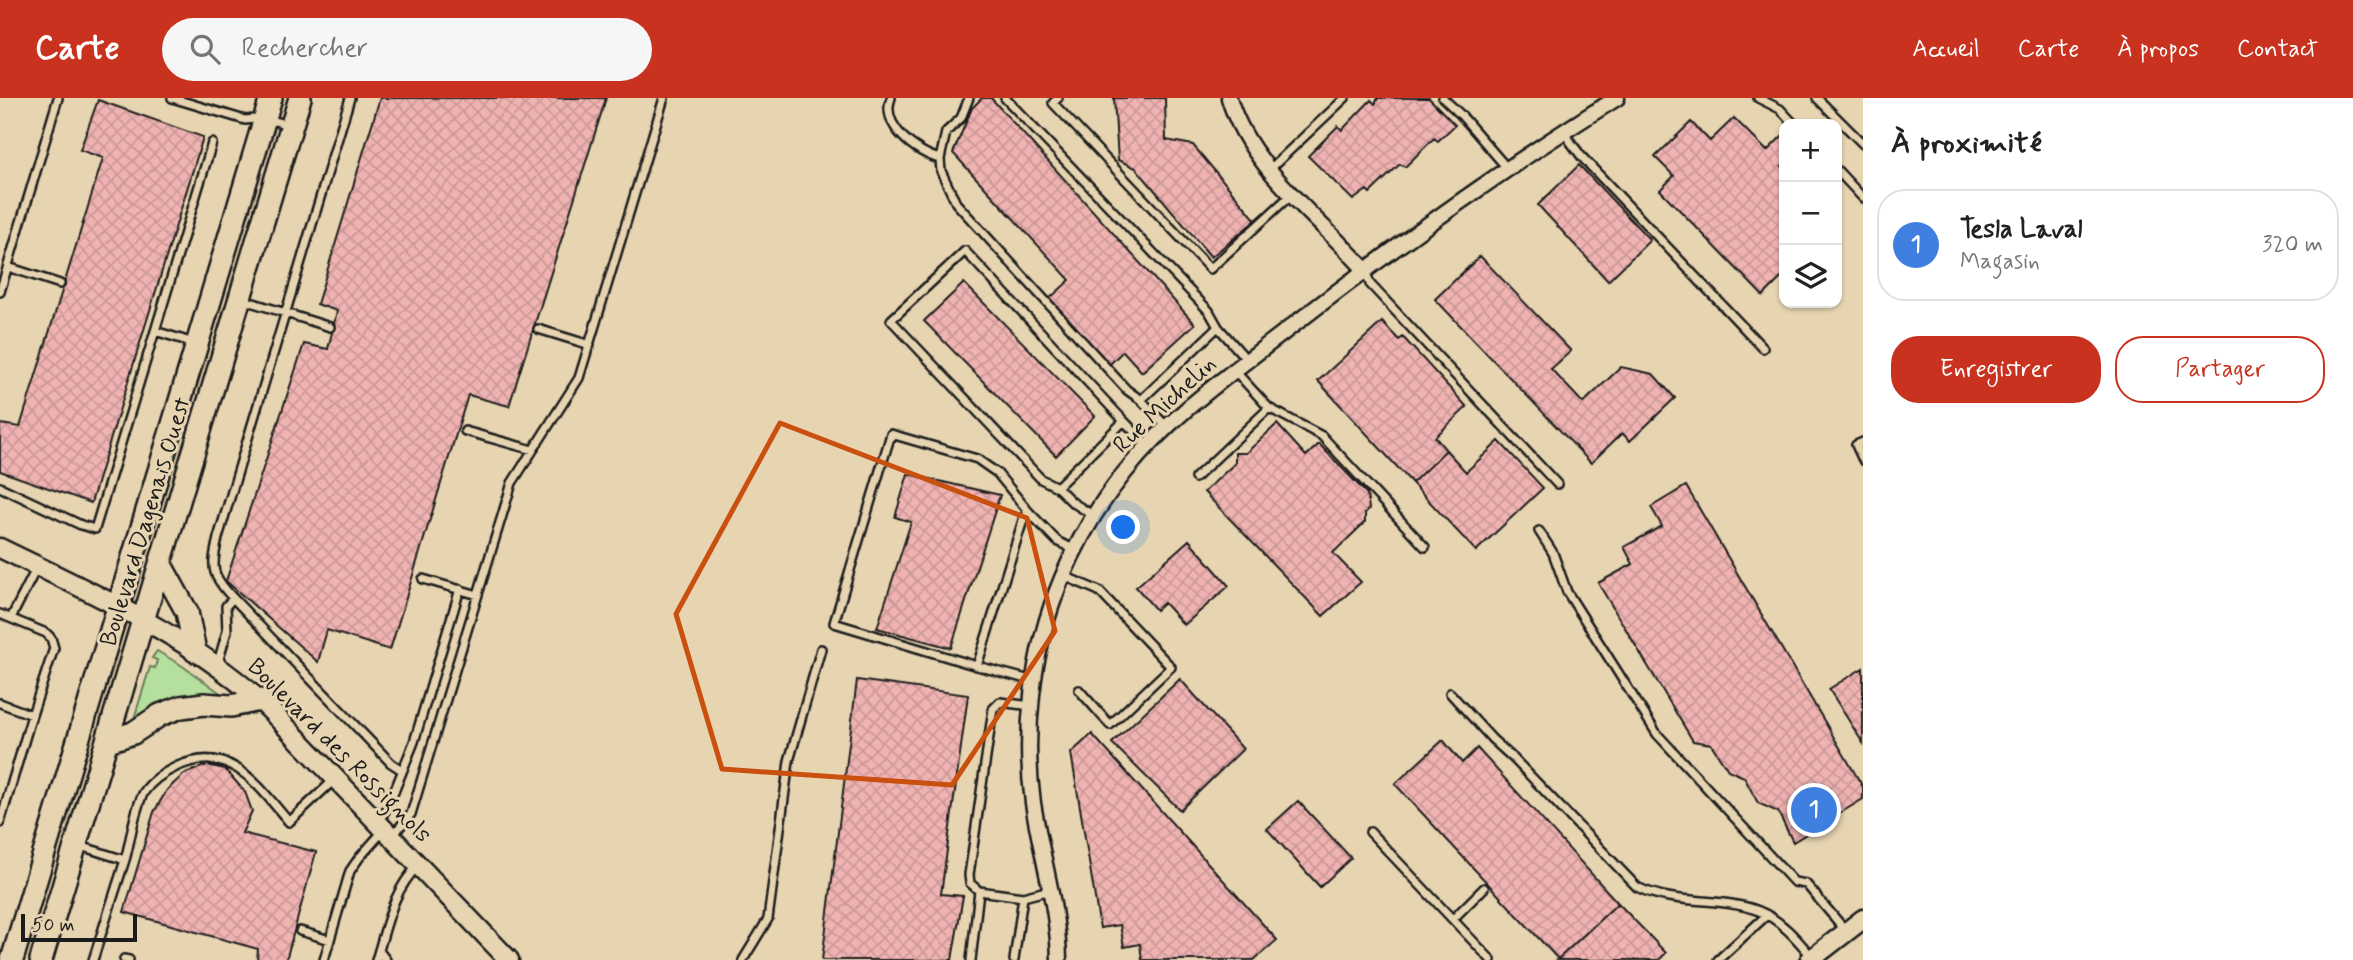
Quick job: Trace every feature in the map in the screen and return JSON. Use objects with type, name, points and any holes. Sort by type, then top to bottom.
[{"type":"main road","name":"Boulevard Dagenais Ouest","points":[[41,960],[292,126],[285,103]]},
{"type":"main road","name":"Boulevard Dagenais Ouest","points":[[12,960],[197,344],[285,103]]},
{"type":"main road","points":[[161,565],[187,612],[195,651]]},
{"type":"main road","points":[[108,741],[133,733],[160,715],[181,707],[204,704],[231,706],[260,700]]},
{"type":"street","points":[[1229,98],[1243,133],[1269,169],[1365,270]]},
{"type":"street","name":"Rue Michelin","points":[[1059,960],[1050,890],[1031,788],[1031,706],[1045,627],[1063,576],[1094,516],[1118,481],[1148,446],[1248,360],[1365,270],[1507,168],[1617,98]]},
{"type":"street","name":"Boulevard des Rossignols","points":[[0,548],[144,621],[195,651],[260,700],[509,960]]},
{"type":"street","points":[[1811,959],[1863,919]]},
{"type":"lane","points":[[0,292],[58,98]]},
{"type":"lane","points":[[172,98],[245,120],[285,103]]},
{"type":"lane","points":[[350,98],[214,554],[213,572],[233,598],[391,763],[402,770]]},
{"type":"lane","points":[[324,960],[350,871],[385,829],[411,814],[512,483],[579,378],[664,98]]},
{"type":"lane","points":[[891,98],[888,111],[894,124],[912,146],[940,159]]},
{"type":"lane","points":[[969,98],[961,118],[946,132],[940,159],[941,171],[957,203],[1128,390],[1167,427]]},
{"type":"lane","points":[[1005,98],[1209,311],[1218,327],[1248,360]]},
{"type":"lane","points":[[1269,169],[1345,98]]},
{"type":"lane","points":[[1443,98],[1507,168]]},
{"type":"lane","points":[[1758,98],[1780,109],[1789,119]]},
{"type":"lane","points":[[1817,98],[1863,144]]},
{"type":"lane","points":[[1053,100],[1210,269],[1293,193]]},
{"type":"lane","points":[[1563,131],[1583,157],[1763,348]]},
{"type":"lane","points":[[0,487],[95,529],[212,143]]},
{"type":"lane","points":[[1842,175],[1863,198]]},
{"type":"lane","points":[[1094,516],[1072,502],[1057,487],[1041,479],[891,320],[965,251],[1148,446]]},
{"type":"lane","points":[[8,267],[60,284]]},
{"type":"lane","points":[[1365,270],[1370,284],[1557,484]]},
{"type":"lane","points":[[240,299],[330,327]]},
{"type":"lane","points":[[1141,400],[1218,327]]},
{"type":"lane","points":[[538,329],[590,345]]},
{"type":"lane","points":[[155,331],[197,344]]},
{"type":"lane","points":[[1235,371],[1269,408],[1322,436],[1425,547]]},
{"type":"lane","points":[[1195,478],[1269,408]]},
{"type":"lane","points":[[1057,487],[1124,421]]},
{"type":"lane","points":[[465,431],[533,450]]},
{"type":"lane","points":[[1034,681],[834,623],[891,434],[977,459],[997,473],[1057,541],[1075,550]]},
{"type":"lane","points":[[1863,442],[1856,445],[1863,460]]},
{"type":"lane","points":[[977,666],[1022,522],[1029,512]]},
{"type":"lane","points":[[1539,531],[1553,553],[1567,592],[1657,734],[1794,882],[1806,884],[1847,931]]},
{"type":"lane","points":[[11,618],[37,566]]},
{"type":"lane","points":[[1063,576],[1100,591],[1171,667],[1111,724],[1079,690]]},
{"type":"lane","points":[[423,579],[478,595]]},
{"type":"lane","points":[[385,829],[388,807],[414,742],[460,589]]},
{"type":"lane","points":[[217,666],[227,631],[226,606],[233,598]]},
{"type":"lane","points":[[0,614],[46,633],[54,648],[0,823]]},
{"type":"lane","points":[[743,960],[768,919],[789,761],[821,649]]},
{"type":"lane","points":[[1450,693],[1637,887],[1661,897],[1740,907],[1767,915],[1783,926],[1811,959]]},
{"type":"lane","points":[[1031,706],[1000,702],[993,709],[969,875],[970,883],[979,891],[1023,897],[1050,890]]},
{"type":"lane","points":[[0,703],[32,715]]},
{"type":"lane","points":[[93,960],[136,813],[145,792],[157,778],[185,763],[214,760],[236,767],[250,777],[289,822],[336,779]]},
{"type":"lane","points":[[1370,832],[1491,960]]},
{"type":"lane","points":[[76,845],[124,860]]},
{"type":"lane","points":[[376,960],[399,889],[406,877],[419,865]]},
{"type":"lane","points":[[1453,919],[1484,888]]},
{"type":"lane","points":[[971,960],[979,891]]},
{"type":"lane","points":[[1014,960],[1023,897]]},
{"type":"lane","points":[[1718,960],[1767,915]]},
{"type":"lane","points":[[300,931],[330,940]]},
{"type":"lane","points":[[379,951],[386,960]]},
{"type":"highlighted area","points":[[780,423],[1027,518],[1055,631],[952,785],[722,769],[676,614]]},
{"type":"green space","points":[[157,651],[222,694],[223,698],[133,722],[150,667],[155,668],[157,660],[152,658]]},
{"type":"building","points":[[380,98],[606,98],[509,406],[468,395],[390,650],[327,630],[318,662],[226,581],[304,344],[328,349],[337,311],[317,304]]},
{"type":"building","points":[[982,98],[991,98],[1195,324],[1142,372],[1123,351],[1108,366],[1049,299],[1070,280],[953,153],[972,108]]},
{"type":"building","points":[[1114,98],[1165,98],[1166,140],[1193,145],[1256,220],[1211,257],[1136,168],[1118,160]]},
{"type":"building","points":[[1378,98],[1429,98],[1455,125],[1438,141],[1434,138],[1405,167],[1400,164],[1370,193],[1367,190],[1353,200],[1308,156],[1338,126],[1342,130],[1371,100],[1375,104]]},
{"type":"building","points":[[98,100],[203,137],[91,503],[0,471],[0,424],[20,427],[103,158],[80,150]]},
{"type":"building","points":[[1734,118],[1767,151],[1779,139],[1779,280],[1763,296],[1660,190],[1674,176],[1655,157],[1691,122],[1710,141]]},
{"type":"building","points":[[1579,165],[1650,240],[1608,281],[1538,205]]},
{"type":"building","points":[[1480,256],[1571,351],[1551,369],[1583,403],[1621,367],[1653,374],[1675,398],[1630,441],[1622,433],[1591,463],[1435,299]]},
{"type":"building","points":[[964,283],[1095,416],[1056,456],[924,321]]},
{"type":"building","points":[[1382,322],[1399,340],[1403,337],[1467,407],[1435,437],[1446,450],[1412,483],[1318,381]]},
{"type":"building","points":[[1277,424],[1306,456],[1319,444],[1367,494],[1369,509],[1365,513],[1365,522],[1333,553],[1361,582],[1323,616],[1204,492],[1235,463],[1235,453],[1246,453]]},
{"type":"building","points":[[1499,441],[1543,488],[1476,551],[1412,483],[1446,450],[1466,472]]},
{"type":"building","points":[[908,474],[1000,495],[951,648],[877,628],[911,522],[895,517]]},
{"type":"building","points":[[1686,486],[1863,787],[1863,799],[1793,842],[1778,812],[1758,803],[1744,777],[1728,770],[1711,744],[1693,741],[1598,583],[1633,564],[1624,547],[1662,526],[1651,507]]},
{"type":"building","points":[[1189,540],[1229,586],[1184,625],[1164,603],[1156,610],[1136,587]]},
{"type":"building","points":[[1863,668],[1863,743],[1829,689]]},
{"type":"building","points":[[1180,679],[1243,749],[1180,810],[1112,743]]},
{"type":"building","points":[[857,680],[968,695],[941,894],[963,896],[952,960],[822,960]]},
{"type":"building","points":[[1092,734],[1277,940],[1254,960],[1142,960],[1140,944],[1124,947],[1120,925],[1100,928],[1071,753]]},
{"type":"building","points":[[1443,740],[1462,763],[1477,748],[1618,903],[1558,959],[1395,784]]},
{"type":"building","points":[[207,765],[225,769],[245,792],[252,811],[242,833],[316,852],[286,960],[257,960],[258,949],[124,912],[154,812],[167,790],[184,774]]},
{"type":"building","points":[[1298,801],[1351,858],[1320,887],[1267,829]]},
{"type":"building","points":[[1618,903],[1666,953],[1659,960],[1557,960]]},
{"type":"place","name":"Tesla Laval","points":[[1814,810]]}]
